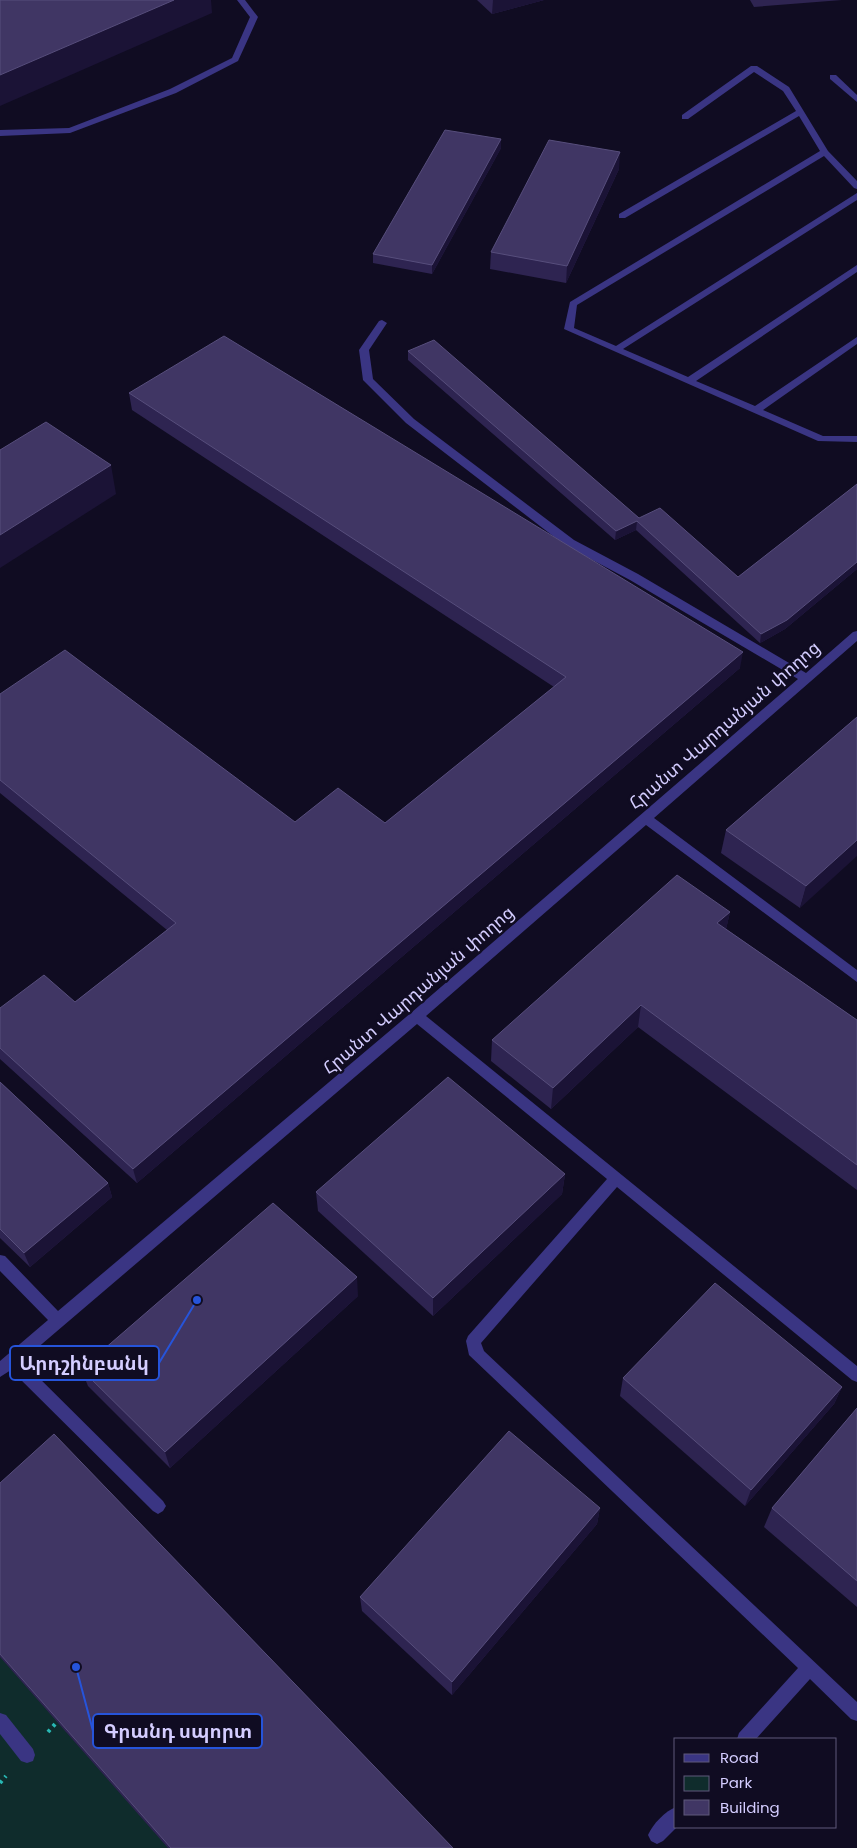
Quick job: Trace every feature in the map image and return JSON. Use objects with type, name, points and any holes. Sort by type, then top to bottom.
[{"type":"street","points":[[0,133],[70,130],[173,91],[235,59],[254,17],[241,0]]},
{"type":"street","points":[[685,117],[754,68],[786,88],[825,152],[857,186]]},
{"type":"street","points":[[833,77],[857,100]]},
{"type":"street","points":[[622,216],[800,112]]},
{"type":"street","points":[[825,152],[573,304],[569,329],[822,438],[857,439]]},
{"type":"street","points":[[617,350],[857,196]]},
{"type":"street","points":[[689,381],[857,268]]},
{"type":"street","points":[[382,323],[364,350],[368,380],[410,421],[570,543],[634,577],[805,678]]},
{"type":"street","points":[[756,410],[857,340]]},
{"type":"street","name":"Հրանտ Վարդանյան փողոց","points":[[6,1365],[417,1016],[857,634]]},
{"type":"street","points":[[645,818],[857,977]]},
{"type":"street","points":[[417,1016],[857,1375]]},
{"type":"street","points":[[616,1178],[473,1341],[474,1350],[857,1713]]},
{"type":"street","points":[[0,1261],[58,1321]]},
{"type":"street","points":[[6,1365],[158,1506]]},
{"type":"street","points":[[746,1738],[809,1668]]},
{"type":"street","points":[[0,1720],[27,1755]]},
{"type":"street","points":[[657,1835],[674,1817]]},
{"type":"green space","points":[[0,1485],[306,1848],[0,1848]]},
{"type":"building","points":[[0,0],[174,0],[0,75]]},
{"type":"building","points":[[445,130],[501,139],[432,265],[373,254]]},
{"type":"building","points":[[549,140],[620,152],[567,266],[491,252]]},
{"type":"building","points":[[224,336],[743,652],[133,1169],[0,1048],[0,1008],[44,975],[75,1002],[176,923],[0,780],[0,694],[65,650],[295,822],[338,788],[385,823],[566,677],[129,393]]},
{"type":"building","points":[[434,340],[639,518],[660,508],[738,577],[857,484],[857,562],[787,620],[761,634],[637,521],[616,531],[408,351]]},
{"type":"building","points":[[46,422],[111,465],[0,535],[0,450]]},
{"type":"building","points":[[857,717],[857,840],[806,886],[726,830]]},
{"type":"building","points":[[677,875],[730,912],[717,923],[857,1020],[857,1165],[641,1005],[553,1088],[492,1040]]},
{"type":"building","points":[[448,1077],[565,1174],[433,1298],[316,1192]]},
{"type":"building","points":[[0,1082],[108,1183],[24,1253],[0,1229]]},
{"type":"building","points":[[273,1203],[357,1277],[165,1452],[81,1369]]},
{"type":"building","points":[[715,1283],[842,1387],[751,1490],[623,1378]]},
{"type":"building","points":[[857,1408],[857,1581],[772,1508]]},
{"type":"building","points":[[509,1431],[600,1508],[452,1682],[360,1597]]},
{"type":"building","points":[[54,1434],[453,1848],[171,1848],[0,1654],[0,1483]]},
{"type":"place","name":"Արդշինբանկ","points":[[197,1300]]},
{"type":"place","name":"Գրանդ սպորտ","points":[[76,1667]]}]
